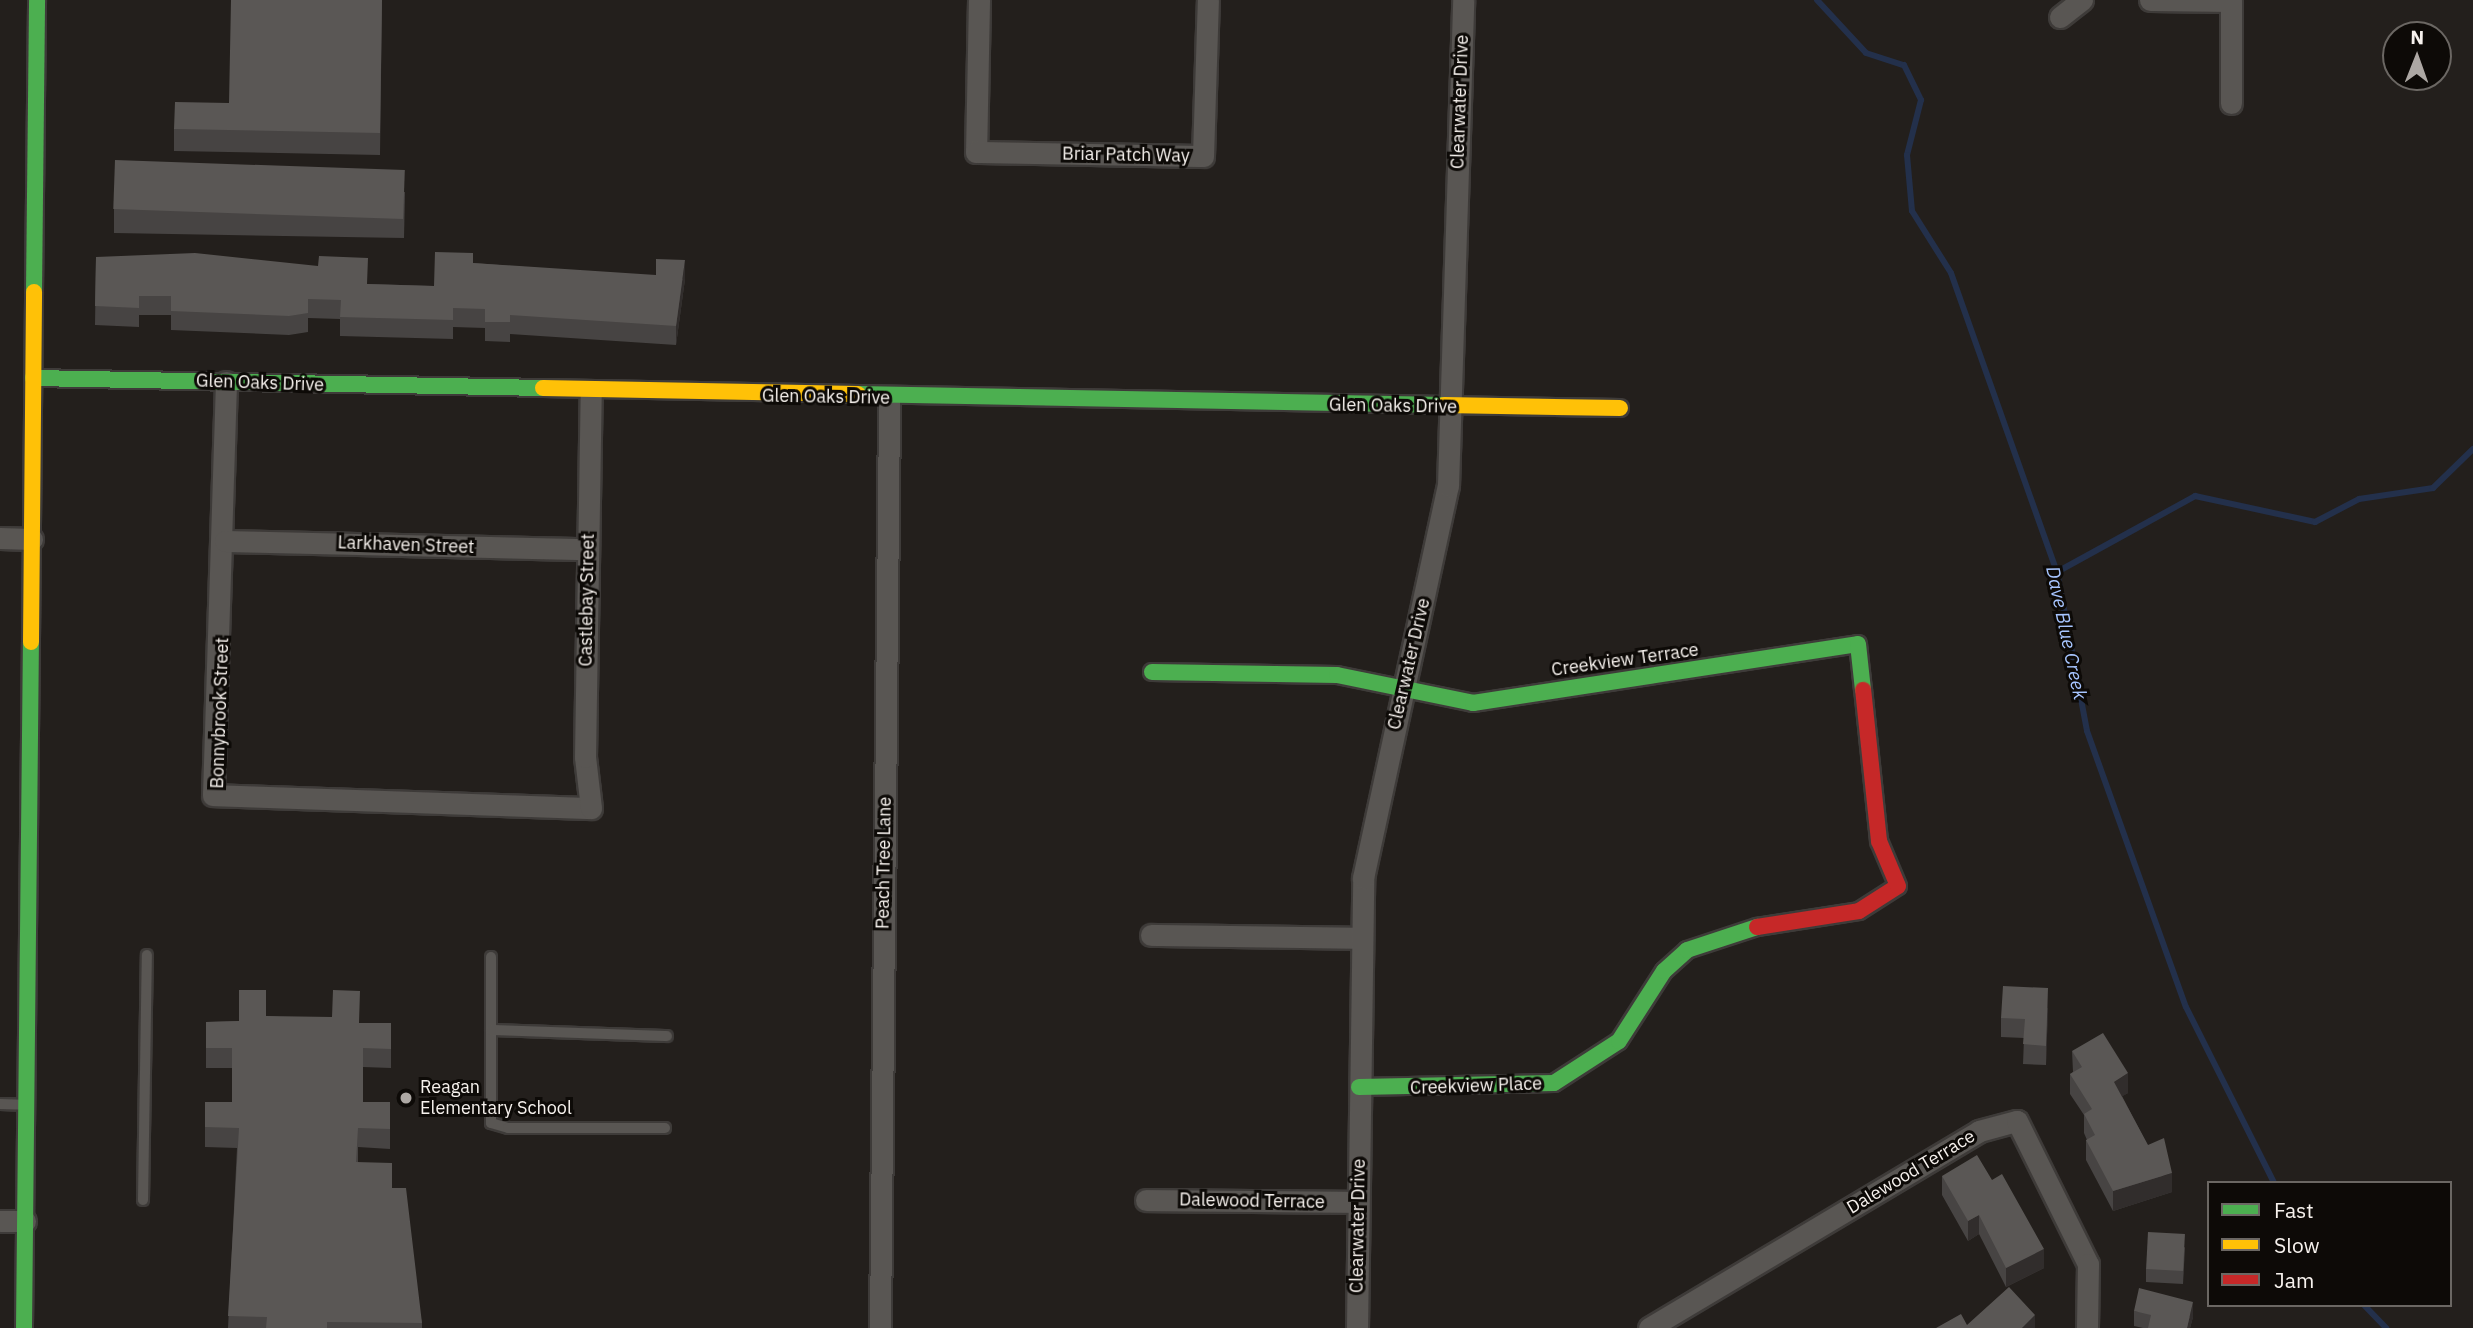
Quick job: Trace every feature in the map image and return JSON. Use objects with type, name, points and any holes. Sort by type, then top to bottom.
[{"type":"street","points":[[24,1328],[37,0]]},
{"type":"street","name":"Briar Patch Way","points":[[979,0],[976,152],[1203,156],[1208,0]]},
{"type":"street","name":"Clearwater Drive","points":[[1357,1328],[1361,938],[1366,856],[1448,486],[1453,407],[1463,0]]},
{"type":"street","points":[[2060,17],[2082,0]]},
{"type":"street","points":[[2150,0],[2231,0],[2231,103]]},
{"type":"street","name":"Glen Oaks Drive","points":[[33,378],[889,399],[1620,408]]},
{"type":"street","name":"Bonnybrook Street","points":[[226,382],[225,541],[214,795],[591,808]]},
{"type":"street","name":"Castlebay Street","points":[[591,393],[585,757],[591,808]]},
{"type":"street","name":"Peach Tree Lane","points":[[880,1328],[889,399]]},
{"type":"street","points":[[0,538],[32,539]]},
{"type":"street","name":"Larkhaven Street","points":[[225,541],[587,549]]},
{"type":"street","name":"Creekview Terrace","points":[[1152,672],[1316,673],[1473,703],[1858,644],[1879,841],[1898,886]]},
{"type":"street","name":"Creekview Place","points":[[1360,1087],[1554,1083],[1619,1041],[1664,971],[1687,950],[1750,928],[1859,911],[1898,886]]},
{"type":"street","points":[[1151,935],[1361,938]]},
{"type":"street","name":"Dalewood Terrace","points":[[1649,1328],[1979,1131],[2017,1121],[2077,1237],[2092,1290],[2087,1328]]},
{"type":"street","name":"Dalewood Terrace","points":[[1146,1200],[1358,1202]]},
{"type":"street","points":[[0,1221],[26,1221]]},
{"type":"lane","points":[[143,1200],[146,955]]},
{"type":"lane","points":[[491,957],[491,1123],[508,1128],[665,1128]]},
{"type":"lane","points":[[491,1030],[667,1036]]},
{"type":"lane","points":[[0,1104],[27,1105]]},
{"type":"building","points":[[231,0],[382,0],[380,133],[174,129],[175,102],[229,103]]},
{"type":"building","points":[[115,160],[405,170],[403,219],[113,209]]},
{"type":"building","points":[[435,252],[473,253],[473,263],[656,275],[656,259],[685,260],[676,326],[510,315],[510,322],[485,322],[485,309],[453,308],[453,320],[340,317],[341,300],[308,299],[308,313],[289,316],[171,311],[171,296],[139,296],[139,308],[95,306],[96,257],[195,253],[318,266],[319,256],[368,258],[367,284],[434,286]]},
{"type":"building","points":[[2003,986],[2048,988],[2046,1046],[2023,1044],[2025,1019],[2001,1018]]},
{"type":"building","points":[[239,990],[266,990],[266,1016],[332,1017],[333,990],[360,991],[359,1023],[391,1023],[391,1049],[363,1048],[363,1102],[390,1102],[390,1129],[358,1128],[356,1162],[392,1163],[392,1188],[406,1188],[422,1323],[327,1322],[327,1328],[266,1328],[267,1317],[228,1316],[239,1128],[205,1127],[205,1102],[232,1102],[232,1048],[206,1048],[206,1022],[239,1021]]},
{"type":"building","points":[[2103,1033],[2128,1073],[2114,1082],[2148,1145],[2164,1138],[2172,1173],[2113,1191],[2086,1140],[2095,1135],[2084,1114],[2092,1109],[2070,1074],[2082,1067],[2072,1051]]},
{"type":"building","points":[[1977,1155],[1992,1180],[2002,1174],[2044,1249],[2006,1268],[1979,1215],[1968,1221],[1942,1176]]},
{"type":"building","points":[[2148,1232],[2185,1234],[2183,1271],[2146,1269]]},
{"type":"building","points":[[2009,1287],[2035,1315],[2022,1328],[1936,1328],[1961,1314],[1967,1325]]},
{"type":"building","points":[[2139,1288],[2193,1302],[2187,1328],[2148,1328],[2151,1315],[2134,1311]]},
{"type":"waterway","name":"Dave Blue Creek","points":[[1817,0],[1866,53],[1904,65],[1921,100],[1907,155],[1912,211],[1951,273],[2057,572],[2087,731],[2186,1007],[2273,1181]]},
{"type":"waterway","points":[[2057,572],[2195,496],[2315,522],[2359,499],[2433,488],[2473,449]]},
{"type":"waterway","name":"Dave Blue Creek","points":[[2366,1307],[2386,1328]]},
{"type":"traffic: fast","points":[[34,292],[37,0]]},
{"type":"traffic: fast","points":[[33,378],[543,388]]},
{"type":"traffic: fast","points":[[858,394],[1444,405]]},
{"type":"traffic: fast","points":[[24,1328],[31,642]]},
{"type":"traffic: fast","points":[[1152,672],[1337,675],[1473,703],[1858,644],[1863,690]]},
{"type":"traffic: fast","points":[[1359,1087],[1554,1083],[1619,1041],[1664,971],[1687,950],[1757,927]]},
{"type":"traffic: slow","points":[[31,642],[34,292]]},
{"type":"traffic: slow","points":[[543,388],[858,394]]},
{"type":"traffic: slow","points":[[1444,405],[1620,408]]},
{"type":"traffic: jam","points":[[1757,927],[1859,911],[1898,886],[1879,841],[1863,690]]},
{"type":"place","name":"Reagan Elementary School","points":[[406,1098]]}]
